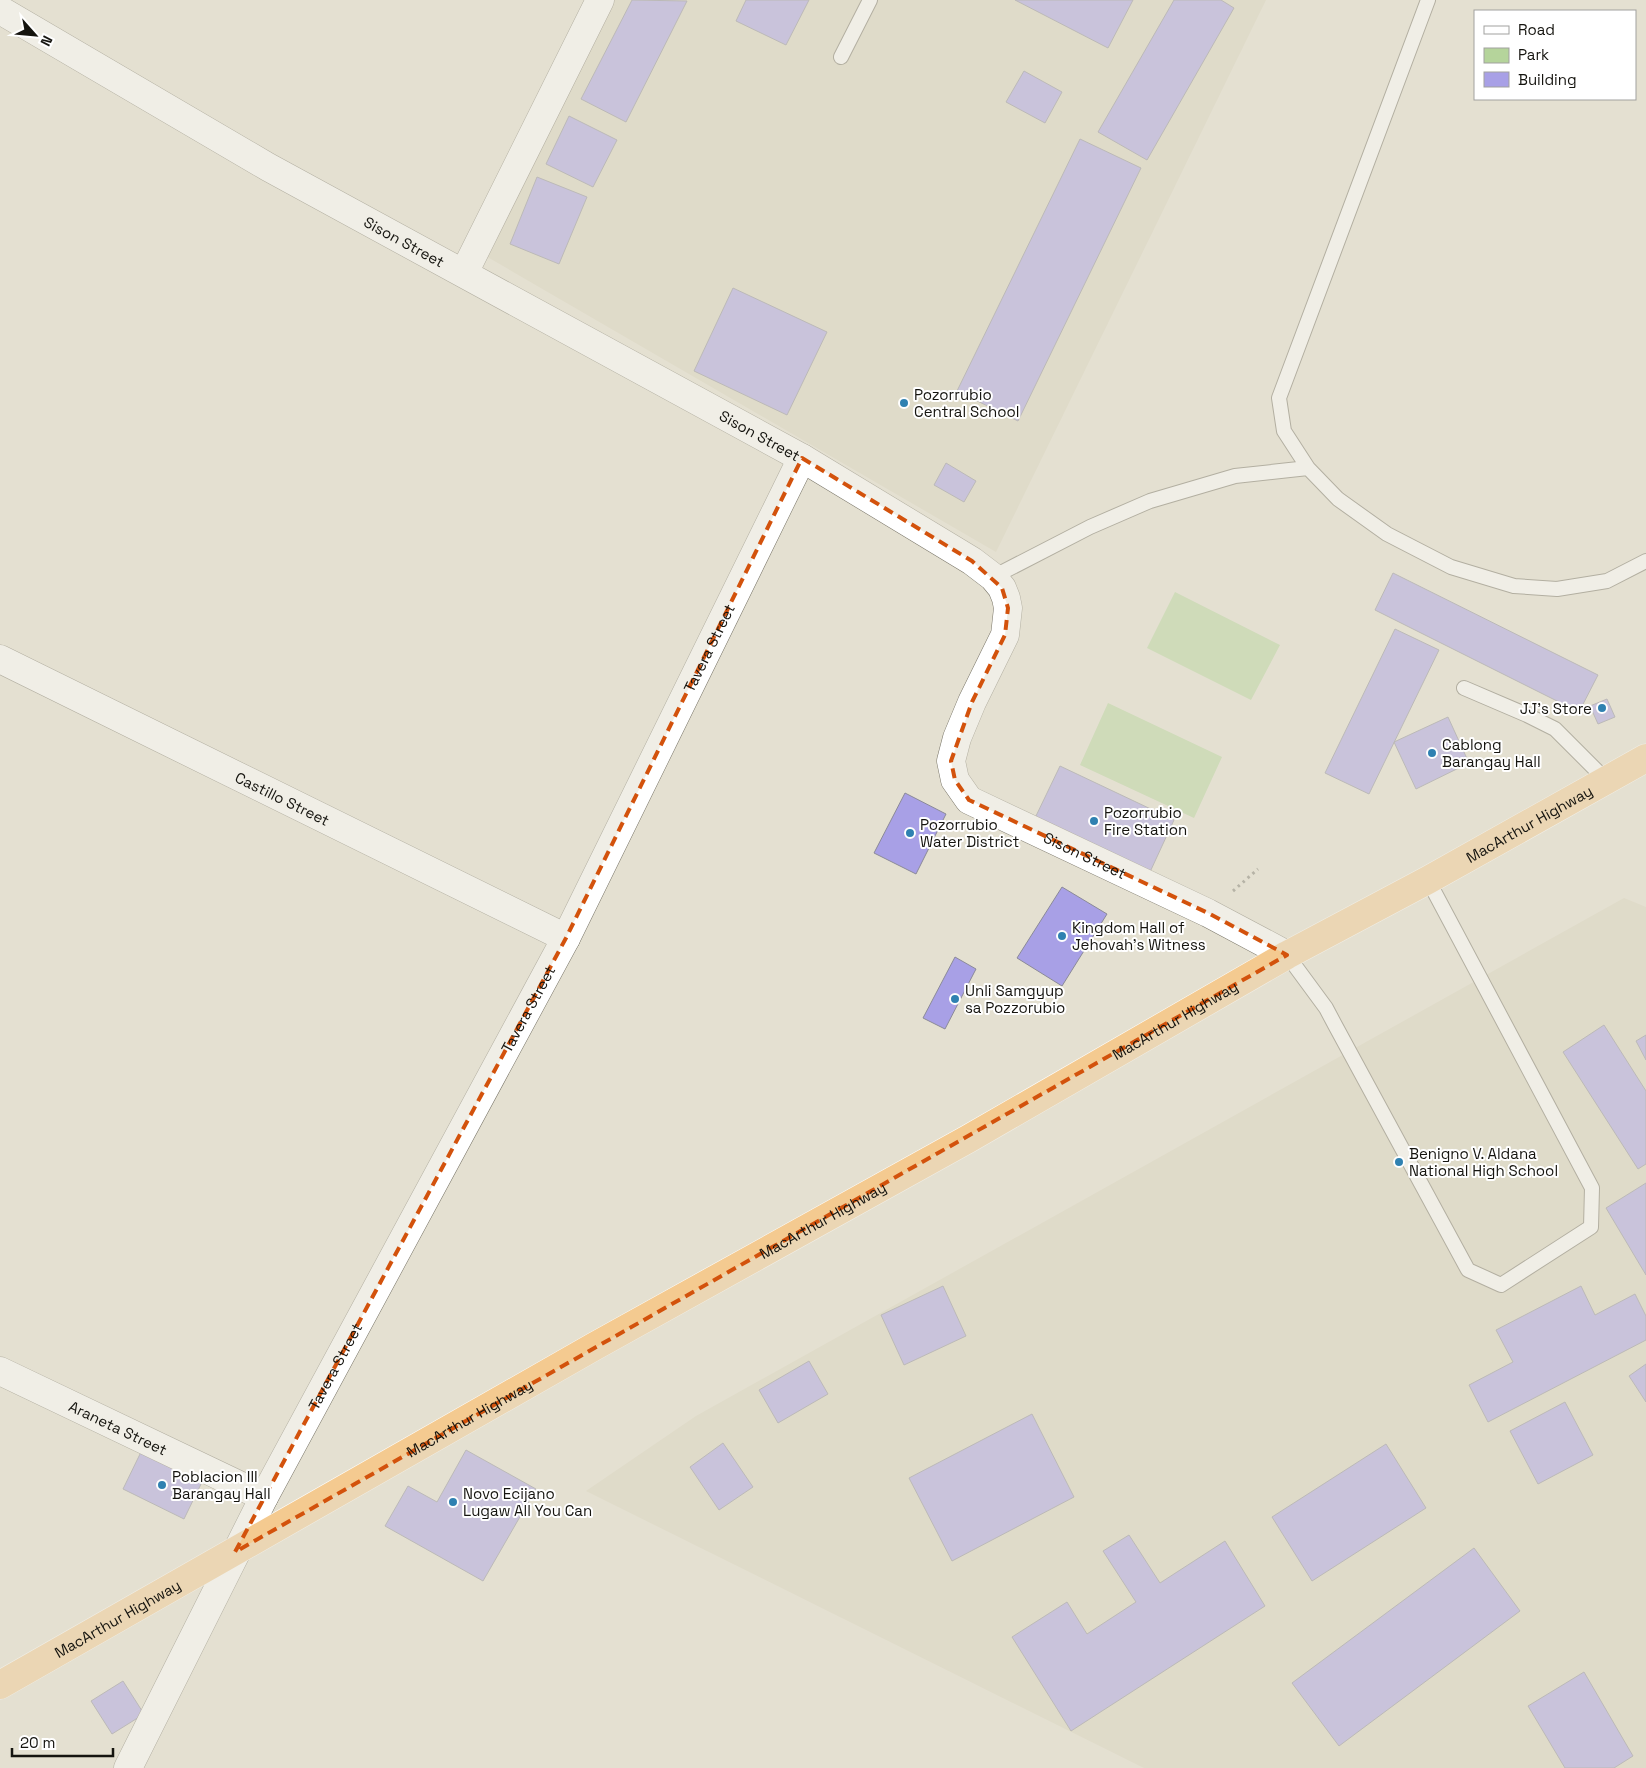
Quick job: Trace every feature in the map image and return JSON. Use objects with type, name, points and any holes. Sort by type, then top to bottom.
[{"type":"highway","name":"MacArthur Highway","points":[[0,1686],[595,1346],[968,1139],[1287,955],[1428,880],[1646,758]]},
{"type":"street","points":[[464,274],[600,0]]},
{"type":"street","name":"Sison Street","points":[[0,10],[268,167],[802,458],[972,560],[993,577],[1002,588],[1008,608],[1005,635],[972,702],[957,738],[951,761],[955,780],[970,800],[1208,912],[1287,955]]},
{"type":"street","name":"Tavera Street","points":[[128,1768],[264,1497],[566,938],[802,458]]},
{"type":"street","name":"Castillo Street","points":[[0,659],[566,938]]},
{"type":"street","name":"Araneta Street","points":[[0,1372],[264,1497]]},
{"type":"lane","points":[[841,57],[870,0]]},
{"type":"lane","points":[[1428,0],[1279,398],[1284,431],[1308,468],[1338,499],[1386,534],[1451,567],[1514,586],[1556,589],[1607,581],[1646,561]]},
{"type":"lane","points":[[993,577],[1090,528],[1150,501],[1235,476],[1308,468]]},
{"type":"lane","points":[[1464,688],[1555,729],[1607,781]]},
{"type":"lane","points":[[1287,955],[1326,1008],[1468,1270],[1501,1285],[1591,1227],[1592,1188],[1428,880]]},
{"type":"highlighted area","points":[[802,458],[972,561],[1002,588],[1008,608],[1005,635],[972,702],[951,761],[955,780],[969,800],[1208,913],[1287,955],[235,1552],[566,938]]},
{"type":"shaded area","name":"Pozorrubio Central School","points":[[613,0],[1266,0],[996,552],[484,255]]},
{"type":"shaded area","name":"Benigno V. Aldana National High School","points":[[1624,898],[1646,907],[1646,1768],[1144,1768],[586,1491],[696,1416]]},
{"type":"green space","points":[[1175,592],[1280,645],[1251,700],[1147,648]]},
{"type":"green space","points":[[1108,703],[1222,757],[1194,818],[1080,765]]},
{"type":"building","points":[[632,0],[687,1],[626,122],[581,99]]},
{"type":"building","points":[[746,0],[809,0],[786,45],[736,21]]},
{"type":"building","points":[[1015,0],[1133,0],[1108,48]]},
{"type":"building","points":[[1174,0],[1221,0],[1234,8],[1147,160],[1098,132]]},
{"type":"building","points":[[1024,71],[1062,92],[1045,123],[1006,102]]},
{"type":"building","points":[[569,116],[617,140],[593,187],[546,164]]},
{"type":"building","points":[[1080,139],[1141,168],[1018,421],[957,391]]},
{"type":"building","points":[[537,177],[587,197],[559,264],[510,244]]},
{"type":"building","points":[[733,288],[827,332],[787,415],[694,371]]},
{"type":"building","points":[[946,463],[976,481],[964,502],[934,485]]},
{"type":"building","points":[[1393,573],[1598,675],[1579,712],[1375,610]]},
{"type":"building","points":[[1395,629],[1439,650],[1369,794],[1325,773]]},
{"type":"building","points":[[1607,699],[1615,717],[1598,724],[1590,706]]},
{"type":"building","name":"Cablong Barangay Hall","points":[[1448,717],[1469,763],[1416,789],[1394,742]]},
{"type":"building","points":[[1060,766],[1174,820],[1150,872],[1035,818]]},
{"type":"building","name":"Pozorrubio Water District","points":[[905,793],[946,814],[916,874],[874,853]]},
{"type":"building","name":"Kingdom Hall of Jehovah's Witness","points":[[1062,887],[1107,914],[1062,986],[1017,958]]},
{"type":"building","points":[[955,957],[976,969],[945,1029],[923,1018]]},
{"type":"building","points":[[1604,1025],[1646,1091],[1646,1164],[1638,1169],[1563,1052]]},
{"type":"building","points":[[1646,1035],[1646,1060],[1636,1041]]},
{"type":"building","points":[[1646,1183],[1646,1275],[1606,1208]]},
{"type":"building","points":[[943,1286],[966,1336],[904,1365],[881,1315]]},
{"type":"building","points":[[1581,1286],[1595,1315],[1635,1294],[1646,1316],[1646,1340],[1488,1422],[1469,1385],[1513,1362],[1496,1330]]},
{"type":"building","points":[[809,1361],[828,1394],[778,1423],[759,1390]]},
{"type":"building","points":[[1646,1364],[1646,1402],[1629,1376]]},
{"type":"building","points":[[1565,1402],[1593,1455],[1538,1484],[1510,1431]]},
{"type":"building","points":[[1032,1414],[1074,1497],[952,1561],[909,1478]]},
{"type":"building","points":[[723,1443],[753,1487],[719,1510],[690,1467]]},
{"type":"building","points":[[1386,1444],[1426,1508],[1312,1581],[1272,1517]]},
{"type":"building","points":[[466,1450],[536,1489],[483,1581],[385,1526],[408,1486],[437,1502]]},
{"type":"building","name":"Poblacion III Barangay Hall","points":[[141,1452],[202,1482],[184,1519],[123,1489]]},
{"type":"building","points":[[1129,1535],[1160,1583],[1225,1541],[1265,1606],[1071,1731],[1012,1637],[1067,1602],[1087,1634],[1136,1602],[1103,1551]]},
{"type":"building","points":[[1474,1548],[1520,1611],[1339,1746],[1292,1683]]},
{"type":"building","points":[[1584,1672],[1633,1756],[1614,1768],[1565,1768],[1528,1706]]},
{"type":"building","points":[[123,1681],[144,1714],[112,1734],[91,1701]]},
{"type":"place","name":"Pozorrubio Central School","points":[[904,403]]},
{"type":"place","name":"JJ's Store","points":[[1602,708]]},
{"type":"place","name":"Cablong Barangay Hall","points":[[1432,753]]},
{"type":"place","name":"Pozorrubio Fire Station","points":[[1094,821]]},
{"type":"place","name":"Pozorrubio Water District","points":[[910,833]]},
{"type":"place","name":"Kingdom Hall of Jehovah's Witness","points":[[1062,936]]},
{"type":"place","name":"Unli Samgyup sa Pozzorubio","points":[[955,999]]},
{"type":"place","name":"Benigno V. Aldana National High School","points":[[1399,1162]]},
{"type":"place","name":"Poblacion III Barangay Hall","points":[[162,1485]]},
{"type":"place","name":"Novo Ecijano Lugaw All You Can","points":[[453,1502]]}]
